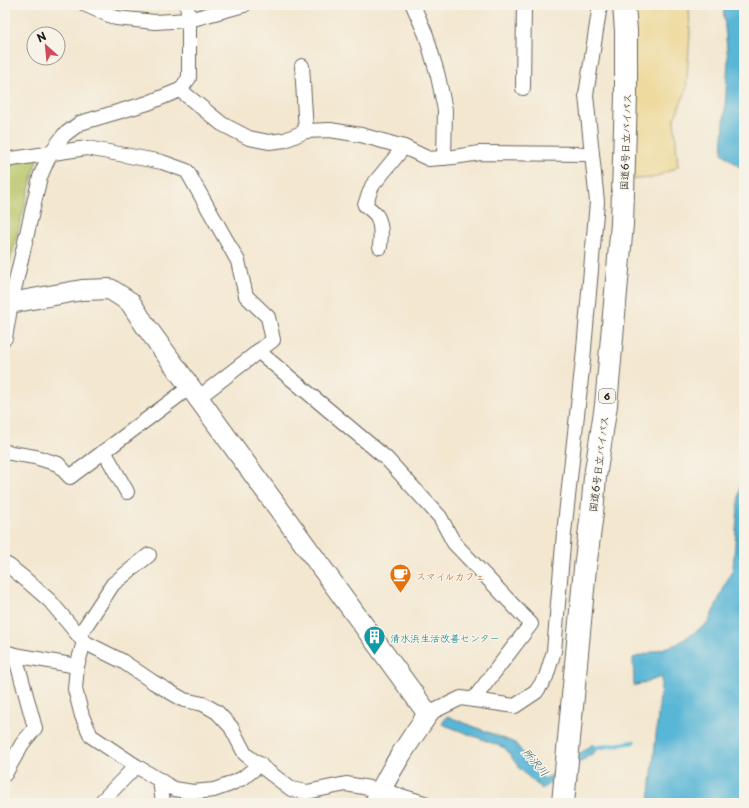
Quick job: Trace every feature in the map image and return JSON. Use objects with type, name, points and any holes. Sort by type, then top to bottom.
[{"type":"highway","name":"国道6号日立バイパス","points":[[563,803],[585,568],[595,477],[606,405],[622,224],[626,96],[626,31],[624,5]]},
{"type":"street","points":[[86,5],[116,18],[155,22],[189,20],[244,5]]},
{"type":"street","points":[[5,338],[8,303],[40,177],[50,154],[64,135],[80,123],[148,103],[180,90],[189,78],[189,20],[187,5]]},
{"type":"street","points":[[413,5],[426,35],[438,76],[445,110],[444,158]]},
{"type":"street","points":[[523,88],[525,5]]},
{"type":"street","points":[[378,797],[402,751],[428,714],[461,698],[516,706],[536,692],[546,677],[554,651],[564,533],[583,360],[597,202],[586,95],[600,5]]},
{"type":"street","points":[[302,66],[306,131]]},
{"type":"street","points":[[180,90],[222,124],[249,138],[269,142],[285,140],[306,131],[330,130],[361,135],[404,147],[429,159],[480,153],[592,154]]},
{"type":"street","points":[[380,247],[380,223],[376,215],[365,205],[372,186],[404,147]]},
{"type":"street","points":[[5,160],[87,148],[162,162],[187,171],[238,261],[246,296],[268,317],[273,340],[104,451],[70,477],[58,464],[35,457],[5,452]]},
{"type":"street","points":[[8,303],[82,290],[110,289],[130,302],[145,325],[428,714]]},
{"type":"street","points":[[258,351],[386,458],[440,517],[454,543],[531,624],[473,700]]},
{"type":"street","points":[[104,451],[127,492]]},
{"type":"street","points":[[149,555],[114,584],[82,639],[77,666],[75,689],[82,716],[91,736],[136,766],[174,788],[193,792],[214,790],[228,785],[243,778],[260,764]]},
{"type":"street","points":[[5,564],[26,579],[50,601],[82,639],[122,661],[184,700],[203,704],[217,712],[231,727],[245,754],[291,789],[307,792],[346,784],[378,797],[424,803]]},
{"type":"street","points":[[5,774],[22,744],[35,728],[10,654],[77,666]]},
{"type":"street","points":[[100,803],[136,766]]},
{"type":"street","points":[[160,780],[163,803]]},
{"type":"green space","points":[[38,156],[5,281],[5,163]]},
{"type":"sand","points":[[620,5],[689,5],[690,35],[686,91],[674,119],[678,167],[652,178],[624,180]]},
{"type":"water","points":[[723,5],[744,5],[744,172],[722,153],[728,61]]},
{"type":"water","points":[[744,433],[744,803],[649,803],[662,677],[634,686],[633,658],[677,644],[708,623],[733,568]]},
{"type":"water","points":[[447,716],[515,743],[545,780],[593,744],[596,751],[542,789],[520,769],[505,748],[442,724]]},
{"type":"waterway","name":"所沢川","points":[[590,751],[595,748],[634,742]]},
{"type":"place","name":"スマイルカフェ","points":[[401,594]]},
{"type":"place","name":"清水浜生活改善センター","points":[[374,656]]}]
